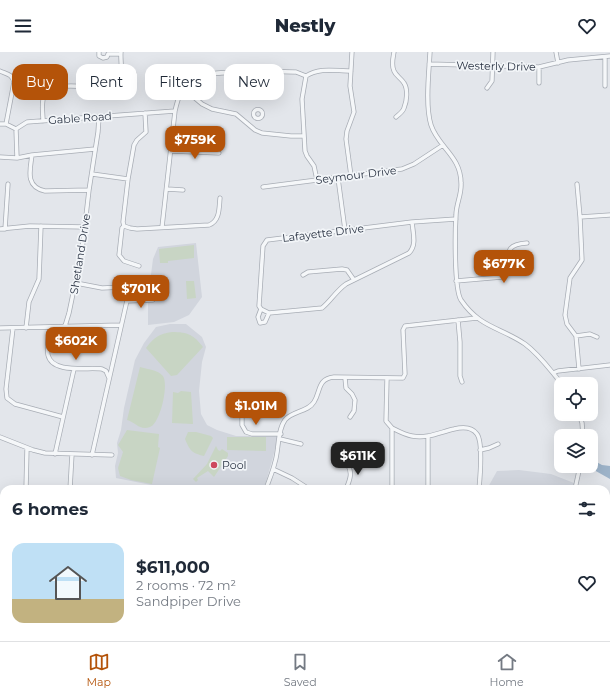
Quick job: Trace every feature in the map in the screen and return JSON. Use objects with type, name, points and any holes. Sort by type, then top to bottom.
[{"type":"street","points":[[99,52],[99,56],[103,58],[107,57],[108,53],[121,53],[121,64]]},
{"type":"street","points":[[351,176],[346,139],[347,131],[354,112],[351,97],[352,52]]},
{"type":"street","points":[[394,52],[393,69],[406,86],[404,108],[396,117]]},
{"type":"street","points":[[430,52],[428,102],[430,119],[433,130],[455,161],[461,176],[461,190],[456,219],[456,281],[460,298],[477,318],[525,345],[538,356],[556,377]]},
{"type":"street","points":[[487,88],[492,81],[493,52]]},
{"type":"street","points":[[556,52],[558,63]]},
{"type":"street","points":[[604,56],[605,86]]},
{"type":"street","name":"Westerly Drive","points":[[429,64],[539,67],[580,59],[610,56]]},
{"type":"street","points":[[539,67],[539,83]]},
{"type":"street","points":[[306,76],[320,70],[351,72]]},
{"type":"street","points":[[0,71],[13,77],[14,82],[6,124]]},
{"type":"street","points":[[216,74],[296,72],[306,76]]},
{"type":"street","points":[[306,76],[302,99],[305,151],[314,166],[317,180]]},
{"type":"street","points":[[43,121],[43,102],[44,96],[48,91],[64,86],[76,86]]},
{"type":"street","points":[[162,227],[178,100]]},
{"type":"street","points":[[197,100],[202,104],[212,108],[236,114],[255,130],[262,133],[304,136]]},
{"type":"street","name":"Gable Road","points":[[16,129],[27,122],[175,111]]},
{"type":"street","points":[[139,266],[124,261],[119,255],[122,228],[124,226],[123,222],[128,179],[134,145],[146,132],[145,113]]},
{"type":"street","name":"Shetland Drive","points":[[65,326],[70,313],[82,250],[99,117]]},
{"type":"street","points":[[250,126],[255,118]]},
{"type":"street","points":[[0,124],[6,124],[16,129],[17,158]]},
{"type":"street","name":"Seymour Drive","points":[[263,187],[402,169],[414,164],[443,144]]},
{"type":"street","points":[[0,158],[17,158],[32,155],[95,149]]},
{"type":"street","points":[[171,152],[219,153]]},
{"type":"street","points":[[32,155],[30,176],[34,187],[45,191],[89,190]]},
{"type":"street","points":[[92,174],[128,179]]},
{"type":"street","points":[[338,178],[345,230]]},
{"type":"street","points":[[5,229],[8,184]]},
{"type":"street","points":[[576,184],[580,217],[582,260],[570,278],[564,314],[567,324],[576,336],[579,369]]},
{"type":"street","points":[[167,188],[183,190]]},
{"type":"street","points":[[124,226],[130,228],[209,225],[217,220],[220,198]]},
{"type":"street","points":[[580,217],[610,215]]},
{"type":"street","name":"Lafayette Drive","points":[[260,310],[258,301],[262,246],[264,242],[268,240],[273,238],[412,222],[456,219]]},
{"type":"street","points":[[266,313],[265,322],[260,323],[258,317],[260,310],[266,313],[322,308],[339,289],[409,253],[412,250],[414,240],[412,222]]},
{"type":"street","points":[[26,328],[29,302],[40,272],[41,226]]},
{"type":"street","points":[[0,229],[41,226],[85,227]]},
{"type":"street","points":[[456,281],[502,277],[507,270],[511,248],[517,244],[527,243]]},
{"type":"street","points":[[303,275],[308,272],[342,269],[347,270],[354,280]]},
{"type":"street","points":[[76,283],[102,288],[124,287],[128,292],[92,455]]},
{"type":"street","points":[[127,301],[153,300]]},
{"type":"street","points":[[267,485],[273,469],[284,422],[288,418],[313,404],[320,386],[324,381],[332,378],[402,378],[404,376],[404,326],[477,318]]},
{"type":"street","points":[[458,320],[460,378],[462,382]]},
{"type":"street","points":[[0,328],[121,325]]},
{"type":"street","points":[[50,327],[48,351],[49,359],[56,365],[74,368],[102,369],[106,371],[109,379]]},
{"type":"street","points":[[13,328],[6,389],[7,398],[15,404],[63,417]]},
{"type":"street","points":[[576,336],[590,334],[597,337]]},
{"type":"street","points":[[553,373],[558,371],[610,365]]},
{"type":"street","points":[[55,454],[74,368]]},
{"type":"street","points":[[345,378],[346,388],[355,400],[354,411],[350,417]]},
{"type":"street","points":[[387,378],[386,420],[392,428],[405,435],[413,436],[428,436],[453,429],[469,428],[478,434],[480,440],[481,471],[479,485]]},
{"type":"street","points":[[242,406],[242,426],[246,432],[252,434],[280,436],[301,444]]},
{"type":"street","points":[[392,428],[392,485]]},
{"type":"street","points":[[428,436],[428,485]]},
{"type":"street","points":[[0,437],[39,452],[55,454],[112,455]]},
{"type":"street","points":[[480,450],[498,444]]},
{"type":"street","points":[[26,485],[27,448]]},
{"type":"street","points":[[70,485],[72,454]]},
{"type":"street","points":[[347,464],[351,473],[347,485]]},
{"type":"street","points":[[273,469],[303,485]]},
{"type":"street","points":[[576,485],[578,473]]},
{"type":"street","points":[[105,641],[113,641]]},
{"type":"shaded area","points":[[196,243],[202,297],[189,315],[174,322],[148,325],[148,298],[153,259],[158,247]]},
{"type":"shaded area","points":[[170,324],[186,324],[202,337],[206,347],[202,362],[199,391],[201,414],[207,425],[236,436],[278,436],[265,485],[151,485],[116,478],[115,466],[118,453],[117,443],[135,360],[144,343],[156,327]]},
{"type":"shaded area","points":[[519,470],[551,474],[574,483],[574,485],[489,485],[497,471]]},
{"type":"green space","points":[[194,245],[194,258],[160,263],[159,249]]},
{"type":"green space","points":[[186,281],[194,281],[196,298],[187,299]]},
{"type":"green space","points":[[172,332],[190,335],[203,347],[177,375],[171,376],[146,348],[157,337]]},
{"type":"green space","points":[[140,367],[158,372],[163,376],[165,381],[164,395],[160,412],[154,424],[146,428],[140,427],[127,420]]},
{"type":"green space","points":[[181,391],[191,392],[193,424],[172,423],[173,392],[178,393]]},
{"type":"green space","points":[[127,430],[159,434],[158,447],[160,448],[152,484],[131,480],[120,476],[118,468],[123,452],[118,445]]},
{"type":"green space","points":[[188,432],[196,432],[211,436],[213,438],[204,456],[197,454],[188,446],[185,439]]},
{"type":"green space","points":[[227,437],[266,437],[266,451],[227,450]]},
{"type":"green space","name":"Pool","points":[[216,446],[218,450],[220,451],[222,449],[228,453],[228,456],[214,477],[208,471],[197,478],[198,480],[196,482],[193,479],[207,464]]},
{"type":"water","points":[[598,463],[610,466],[610,479],[598,472]]},
{"type":"place","name":"Pool","points":[[214,465]]}]
